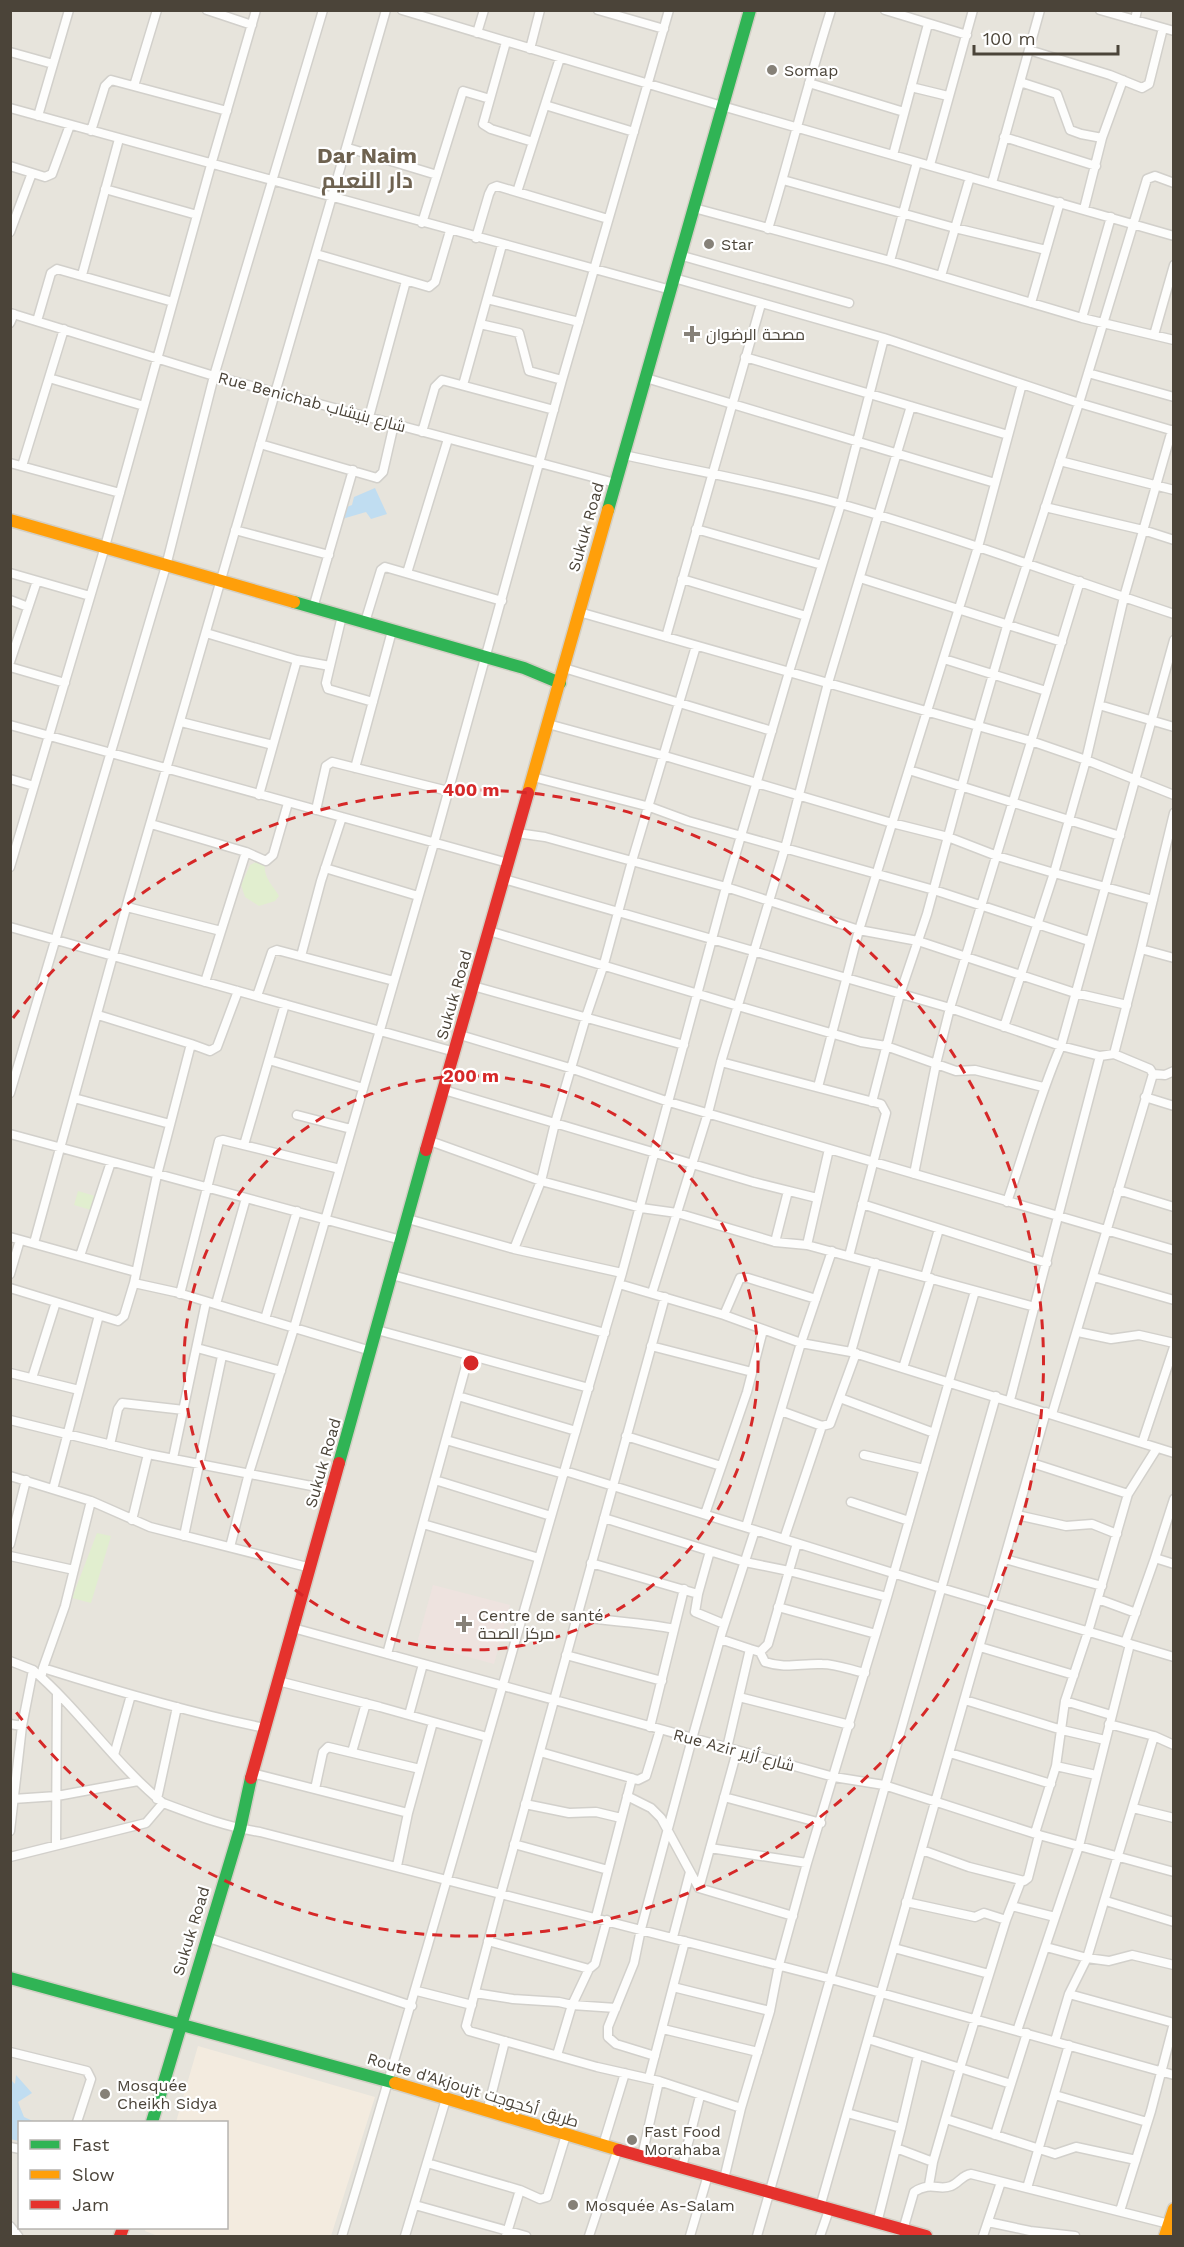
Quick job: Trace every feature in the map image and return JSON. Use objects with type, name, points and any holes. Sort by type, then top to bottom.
[{"type":"main road","name":"Sukuk Road","points":[[152,2121],[240,1829],[252,1773],[401,1240],[750,10]]},
{"type":"main road","points":[[10,520],[524,668],[560,683]]},
{"type":"main road","name":"Route d'Akjoujt طريق أكجوجت","points":[[10,1978],[389,2081],[566,2135],[926,2236]]},
{"type":"main road","points":[[1167,2230],[1173,2209]]},
{"type":"street","points":[[38,116],[69,10]]},
{"type":"street","points":[[134,86],[157,10]]},
{"type":"street","points":[[207,10],[252,25]]},
{"type":"street","points":[[10,867],[120,493],[256,10]]},
{"type":"street","points":[[10,1093],[166,566],[214,376],[324,10]]},
{"type":"street","points":[[34,1243],[166,769],[348,148],[386,10]]},
{"type":"street","points":[[402,10],[722,106],[1173,236]]},
{"type":"street","points":[[477,33],[484,10]]},
{"type":"street","points":[[530,49],[540,10]]},
{"type":"street","points":[[598,10],[664,29]]},
{"type":"street","points":[[230,1547],[249,1473],[294,1328],[434,843],[593,269],[669,10]]},
{"type":"street","points":[[768,229],[831,10]]},
{"type":"street","points":[[885,10],[967,35]]},
{"type":"street","points":[[930,165],[973,10]]},
{"type":"street","points":[[992,183],[1040,10]]},
{"type":"street","points":[[1100,10],[1173,31]]},
{"type":"street","points":[[1135,20],[1137,10]]},
{"type":"street","points":[[893,155],[928,24]]},
{"type":"street","points":[[1029,50],[1142,88],[1149,84],[1163,28]]},
{"type":"street","points":[[506,42],[483,124],[485,127],[533,142]]},
{"type":"street","points":[[10,52],[53,64]]},
{"type":"street","points":[[517,192],[560,58]]},
{"type":"street","points":[[91,131],[107,83],[111,80],[227,111]]},
{"type":"street","points":[[1084,209],[1102,138],[1123,80]]},
{"type":"street","points":[[1020,82],[1056,94],[1070,130],[1081,135],[1102,138]]},
{"type":"street","points":[[809,83],[904,112]]},
{"type":"street","points":[[911,87],[948,96]]},
{"type":"street","points":[[423,223],[464,91],[490,99]]},
{"type":"street","points":[[545,105],[634,132]]},
{"type":"street","points":[[10,108],[593,269],[760,304],[884,338],[1080,403],[1173,431],[1155,485],[1124,597],[1070,820],[1004,1027]]},
{"type":"street","points":[[10,166],[45,177],[54,172],[70,125]]},
{"type":"street","points":[[1004,137],[1096,166]]},
{"type":"street","points":[[82,274],[118,139]]},
{"type":"street","points":[[348,148],[437,175]]},
{"type":"street","points":[[890,261],[917,162]]},
{"type":"street","points":[[10,232],[32,173]]},
{"type":"street","points":[[872,1102],[900,994],[934,890],[978,726],[1026,562],[1080,403],[1147,179],[1155,176],[1173,183]]},
{"type":"street","points":[[941,276],[970,177]]},
{"type":"street","points":[[783,180],[955,228],[1046,250]]},
{"type":"street","points":[[476,238],[492,188],[497,186],[608,219]]},
{"type":"street","points":[[105,189],[197,215]]},
{"type":"street","points":[[1031,303],[1060,202]]},
{"type":"street","points":[[694,208],[890,261],[1082,318],[1173,340]]},
{"type":"street","points":[[1082,318],[1111,217]]},
{"type":"street","points":[[316,254],[429,287],[434,284],[450,231]]},
{"type":"street","points":[[463,385],[502,245]]},
{"type":"street","points":[[680,255],[849,303]]},
{"type":"street","points":[[1154,335],[1170,293],[1173,265]]},
{"type":"street","points":[[37,321],[51,273],[54,270],[63,269],[82,274],[173,302]]},
{"type":"street","points":[[369,417],[406,280]]},
{"type":"street","points":[[487,299],[579,322]]},
{"type":"street","points":[[666,637],[760,304]]},
{"type":"street","points":[[10,323],[12,313]]},
{"type":"street","name":"Rue Benichab شارع بنيشاب","points":[[12,313],[214,376],[615,483]]},
{"type":"street","points":[[480,324],[519,333],[529,371],[562,380]]},
{"type":"street","points":[[22,466],[64,329]]},
{"type":"street","points":[[342,2236],[417,1990],[487,1737],[641,1208],[726,887],[841,504],[884,338]]},
{"type":"street","points":[[745,357],[1008,435]]},
{"type":"street","points":[[1088,372],[1173,397]]},
{"type":"street","points":[[49,378],[144,406]]},
{"type":"street","points":[[646,378],[995,483]]},
{"type":"street","points":[[422,432],[438,382],[446,380],[554,410]]},
{"type":"street","points":[[818,1087],[859,930],[978,548],[1022,384]]},
{"type":"street","points":[[652,1293],[770,901],[828,683],[879,516],[895,453],[911,406]]},
{"type":"street","points":[[260,444],[377,477],[381,475],[394,424]]},
{"type":"street","points":[[407,573],[448,439]]},
{"type":"street","points":[[624,455],[841,504],[1026,562],[1173,614]]},
{"type":"street","points":[[1060,461],[1173,490]]},
{"type":"street","points":[[10,463],[120,493]]},
{"type":"street","points":[[313,608],[353,470]]},
{"type":"street","points":[[1045,507],[1143,530],[1173,540]]},
{"type":"street","points":[[696,529],[822,565]]},
{"type":"street","points":[[235,530],[328,555]]},
{"type":"street","points":[[365,622],[381,570],[387,567],[502,601]]},
{"type":"street","points":[[10,573],[90,596]]},
{"type":"street","points":[[860,578],[1062,642]]},
{"type":"street","points":[[682,579],[806,616]]},
{"type":"street","points":[[37,581],[10,665],[65,683]]},
{"type":"street","points":[[914,1174],[936,1064],[950,1008],[1080,581]]},
{"type":"street","points":[[10,600],[28,607]]},
{"type":"street","points":[[579,612],[1031,741],[1173,795]]},
{"type":"street","points":[[342,616],[326,683],[328,689],[373,702]]},
{"type":"street","points":[[355,768],[392,631]]},
{"type":"street","points":[[206,633],[297,660],[330,666]]},
{"type":"street","points":[[1007,1202],[1035,1122],[1043,1087],[1061,1046],[1173,640]]},
{"type":"street","points":[[514,1249],[542,1181],[555,1123],[573,1069],[586,1017],[604,964],[696,646]]},
{"type":"street","points":[[944,659],[1046,692]]},
{"type":"street","points":[[259,795],[297,660]]},
{"type":"street","points":[[564,668],[772,731]]},
{"type":"street","points":[[1099,705],[1173,727]]},
{"type":"street","points":[[181,722],[273,745]]},
{"type":"street","points":[[548,724],[948,837],[998,856],[1153,900]]},
{"type":"street","points":[[10,725],[508,863]]},
{"type":"street","points":[[316,810],[327,764],[332,762],[448,791]]},
{"type":"street","points":[[909,770],[1120,836]]},
{"type":"street","points":[[533,777],[650,807],[688,821],[934,890],[1089,941]]},
{"type":"street","points":[[10,779],[34,786]]},
{"type":"street","points":[[151,824],[246,852],[266,861],[272,858],[288,802]]},
{"type":"street","points":[[1114,1054],[1142,949],[1173,813]]},
{"type":"street","points":[[302,956],[325,868],[342,817]]},
{"type":"street","points":[[517,833],[545,837],[726,887],[859,930],[918,941],[1075,993],[1127,1005]]},
{"type":"street","points":[[205,982],[246,852]]},
{"type":"street","points":[[325,868],[418,896]]},
{"type":"street","points":[[504,879],[950,1008],[1061,1046],[1100,1056],[1114,1054],[1150,1069],[1153,1074]]},
{"type":"street","points":[[127,908],[221,931]]},
{"type":"street","points":[[10,927],[455,1052]]},
{"type":"street","points":[[489,931],[738,1006],[886,1047],[956,1071],[975,1070],[1043,1087]]},
{"type":"street","points":[[1142,949],[1173,958]]},
{"type":"street","points":[[257,996],[272,952],[282,950],[393,981]]},
{"type":"street","points":[[473,986],[684,1045]]},
{"type":"street","points":[[98,1015],[210,1051],[214,1050],[237,991]]},
{"type":"street","points":[[244,1145],[285,1004]]},
{"type":"street","points":[[460,1035],[573,1069],[669,1102],[1173,1250]]},
{"type":"street","points":[[10,1288],[99,1316],[118,1321],[123,1319],[134,1283],[157,1175],[191,1044]]},
{"type":"street","points":[[1010,1400],[1100,1056]]},
{"type":"street","points":[[269,1060],[363,1088]]},
{"type":"street","points":[[721,1062],[881,1104],[886,1113],[849,1256]]},
{"type":"street","points":[[1153,1074],[1165,1075],[1173,1071]]},
{"type":"street","points":[[820,2236],[824,2208],[847,2113],[906,1902],[937,1801],[1032,1463],[1078,1332],[1153,1074]]},
{"type":"street","points":[[444,1090],[817,1198]]},
{"type":"street","points":[[1145,1097],[1173,1106]]},
{"type":"street","points":[[74,1098],[170,1124]]},
{"type":"street","points":[[297,1115],[351,1129]]},
{"type":"street","points":[[10,1134],[401,1240]]},
{"type":"street","points":[[180,1294],[219,1141],[223,1140],[340,1169]]},
{"type":"street","points":[[430,1141],[542,1181],[641,1208],[677,1213],[775,1242],[807,1245],[832,1251],[1035,1306]]},
{"type":"street","points":[[807,1245],[829,1149]]},
{"type":"street","points":[[80,1256],[111,1162]]},
{"type":"street","points":[[775,1242],[788,1191]]},
{"type":"street","points":[[1118,1191],[1173,1207]]},
{"type":"street","points":[[216,1304],[246,1198]]},
{"type":"street","points":[[862,1204],[1047,1263]]},
{"type":"street","points":[[265,1319],[297,1211]]},
{"type":"street","points":[[408,1220],[514,1249],[622,1273]]},
{"type":"street","points":[[903,1368],[939,1229]]},
{"type":"street","points":[[10,1237],[136,1272]]},
{"type":"street","points":[[10,1274],[20,1240]]},
{"type":"street","points":[[655,2056],[616,2044],[608,2037],[608,2027],[634,1963],[640,1929],[692,1739],[744,1562],[750,1528],[781,1411],[801,1342],[832,1251]]},
{"type":"street","points":[[781,1411],[822,1426],[830,1424],[854,1352],[876,1263]]},
{"type":"street","points":[[392,1275],[605,1332]]},
{"type":"street","points":[[1094,1277],[1173,1300]]},
{"type":"street","points":[[724,1315],[740,1278],[748,1278],[816,1299]]},
{"type":"street","points":[[134,1283],[216,1304],[371,1352]]},
{"type":"street","points":[[619,1284],[724,1315],[801,1342],[854,1352],[1173,1453]]},
{"type":"street","points":[[724,2179],[741,2108],[770,2012],[779,1965],[807,1863],[865,1673],[975,1290]]},
{"type":"street","points":[[665,1297],[466,2026],[468,2029],[505,2041],[649,2078],[741,2108]]},
{"type":"street","points":[[32,1378],[56,1302]]},
{"type":"street","points":[[173,1458],[206,1302]]},
{"type":"street","points":[[53,1489],[99,1316]]},
{"type":"street","points":[[377,1330],[589,1388]]},
{"type":"street","points":[[705,1514],[752,1372],[763,1330]]},
{"type":"street","points":[[1078,1332],[1111,1338],[1139,1335],[1173,1345],[1142,1443]]},
{"type":"street","points":[[651,1346],[752,1372]]},
{"type":"street","points":[[197,1348],[281,1371]]},
{"type":"street","points":[[387,1654],[470,1355]]},
{"type":"street","points":[[184,1536],[222,1356]]},
{"type":"street","points":[[10,1373],[79,1390]]},
{"type":"street","points":[[458,1396],[576,1431]]},
{"type":"street","points":[[757,2236],[996,1396]]},
{"type":"street","points":[[840,1398],[934,1433]]},
{"type":"street","points":[[110,1444],[118,1408],[122,1403],[184,1410]]},
{"type":"street","points":[[10,1420],[148,1454],[332,1490]]},
{"type":"street","points":[[784,1539],[822,1426]]},
{"type":"street","points":[[627,1436],[721,1466]]},
{"type":"street","points":[[446,1440],[613,1486],[894,1574],[1173,1657]]},
{"type":"street","points":[[922,1850],[969,1867],[1021,1881],[1028,1878],[1037,1834],[1056,1766],[1065,1701],[1089,1632],[1128,1494],[1157,1448]]},
{"type":"street","points":[[132,1520],[148,1454]]},
{"type":"street","points":[[864,1455],[924,1469]]},
{"type":"street","points":[[1032,1463],[1128,1494]]},
{"type":"street","points":[[10,1476],[91,1501],[150,1527],[311,1568]]},
{"type":"street","points":[[10,1545],[26,1480]]},
{"type":"street","points":[[435,1480],[551,1516]]},
{"type":"street","points":[[1017,2031],[1079,1846],[1136,1613],[1173,1499]]},
{"type":"street","points":[[42,1673],[65,1606],[91,1501]]},
{"type":"street","points":[[851,1502],[909,1521]]},
{"type":"street","points":[[1017,1515],[1066,1526],[1092,1524],[1117,1534]]},
{"type":"street","points":[[604,1518],[744,1562],[789,1571],[887,1597]]},
{"type":"street","points":[[423,1524],[539,1558]]},
{"type":"street","points":[[760,1652],[768,1644],[797,1543]]},
{"type":"street","points":[[710,1551],[695,1612],[724,1624]]},
{"type":"street","points":[[10,1556],[74,1570]]},
{"type":"street","points":[[1005,1558],[1102,1586]]},
{"type":"street","points":[[1155,1558],[1173,1564]]},
{"type":"street","points":[[591,1563],[698,1594]]},
{"type":"street","points":[[650,1727],[684,1589]]},
{"type":"street","points":[[1098,1599],[1136,1613]]},
{"type":"street","points":[[778,1607],[876,1634]]},
{"type":"street","points":[[577,1616],[674,1629]]},
{"type":"street","name":"Rue Azir شارع أزير","points":[[293,1628],[834,1777],[884,1785],[1037,1834],[1173,1872]]},
{"type":"street","points":[[720,1640],[760,1652],[765,1662],[774,1665],[790,1667],[825,1664],[865,1673]]},
{"type":"street","points":[[980,1647],[1074,1675]]},
{"type":"street","points":[[727,1748],[750,1649]]},
{"type":"street","points":[[566,1655],[662,1681]]},
{"type":"street","points":[[10,1661],[42,1673],[265,1728]]},
{"type":"street","points":[[409,1715],[423,1664]]},
{"type":"street","points":[[10,1831],[22,1726],[33,1670]]},
{"type":"street","points":[[42,1673],[57,1694],[138,1781],[160,1801],[240,1829],[397,1866],[673,1937],[1173,2075]]},
{"type":"street","points":[[278,1681],[487,1737]]},
{"type":"street","points":[[56,1845],[57,1694]]},
{"type":"street","points":[[114,1755],[131,1695]]},
{"type":"street","points":[[739,1697],[849,1725]]},
{"type":"street","points":[[965,1700],[1062,1730],[1105,1740]]},
{"type":"street","points":[[1065,1701],[1173,1745]]},
{"type":"street","points":[[352,1752],[366,1703]]},
{"type":"street","points":[[10,1857],[146,1822],[160,1801],[177,1707]]},
{"type":"street","points":[[397,1866],[408,1813],[433,1722]]},
{"type":"street","points":[[10,1724],[22,1726]]},
{"type":"street","points":[[540,1752],[632,1778],[643,1779],[646,1776],[660,1730]]},
{"type":"street","points":[[1054,2041],[1069,1994],[1087,1958],[1106,1901],[1154,1736]]},
{"type":"street","points":[[315,1789],[325,1749],[331,1747],[420,1769]]},
{"type":"street","points":[[699,1888],[737,1751]]},
{"type":"street","points":[[950,1754],[1051,1784]]},
{"type":"street","points":[[1056,1766],[1096,1775]]},
{"type":"street","points":[[252,1773],[408,1813]]},
{"type":"street","points":[[596,1917],[632,1778]]},
{"type":"street","points":[[13,1799],[57,1796],[138,1781]]},
{"type":"street","points":[[627,1796],[651,1808],[668,1828],[699,1888],[793,1916]]},
{"type":"street","points":[[724,1797],[820,1823]]},
{"type":"street","points":[[525,1804],[569,1813],[596,1812],[621,1818]]},
{"type":"street","points":[[1133,1808],[1173,1818]]},
{"type":"street","points":[[514,1844],[608,1870]]},
{"type":"street","points":[[710,1848],[807,1863]]},
{"type":"street","points":[[673,1937],[690,1872]]},
{"type":"street","points":[[929,2185],[933,2162],[960,2068],[1005,1920],[1021,1881]]},
{"type":"street","points":[[1106,1901],[1173,1922]]},
{"type":"street","points":[[906,1902],[975,1917],[984,1913],[1005,1920]]},
{"type":"street","points":[[1012,1906],[1055,1917]]},
{"type":"street","points":[[557,2055],[572,2006],[589,1969],[596,1964],[607,1920]]},
{"type":"street","points":[[206,1937],[412,2006]]},
{"type":"street","points":[[488,1941],[589,1969]]},
{"type":"street","points":[[649,2078],[685,1941]]},
{"type":"street","points":[[1046,1947],[1087,1958],[1109,1961],[1132,1955],[1173,1965]]},
{"type":"street","points":[[894,1948],[989,1974]]},
{"type":"street","points":[[673,1987],[770,2012]]},
{"type":"street","points":[[417,1990],[472,2005]]},
{"type":"street","points":[[475,1993],[513,1999],[559,2002],[572,2006],[616,2008]]},
{"type":"street","points":[[1069,1994],[1173,2023],[1147,2122],[1120,2211]]},
{"type":"street","points":[[663,2029],[758,2052]]},
{"type":"street","points":[[995,2135],[1027,2033]]},
{"type":"street","points":[[868,2039],[1011,2084]]},
{"type":"street","points":[[487,2112],[505,2041]]},
{"type":"street","points":[[1027,2188],[1069,2045]]},
{"type":"street","points":[[10,2052],[87,2072],[91,2079],[77,2121]]},
{"type":"street","points":[[877,2223],[918,2056]]},
{"type":"street","points":[[603,2145],[625,2073]]},
{"type":"street","points":[[642,2156],[659,2081]]},
{"type":"street","points":[[1055,2095],[1147,2122]]},
{"type":"street","points":[[682,2167],[700,2096]]},
{"type":"street","points":[[405,2236],[446,2099]]},
{"type":"street","points":[[847,2113],[901,2128]]},
{"type":"street","points":[[946,2119],[1055,2154],[1076,2147],[1136,2160]]},
{"type":"street","points":[[427,2163],[520,2190],[540,2199],[547,2198],[566,2135]]},
{"type":"street","points":[[896,2148],[933,2162]]},
{"type":"street","points":[[589,2236],[618,2150]]},
{"type":"street","points":[[903,2230],[914,2192],[929,2185],[947,2188],[967,2174],[971,2174],[1120,2211],[1167,2230]]},
{"type":"street","points":[[690,2236],[708,2175]]},
{"type":"street","points":[[983,2236],[1001,2182]]},
{"type":"street","points":[[507,2234],[520,2190]]},
{"type":"street","points":[[415,2205],[507,2234],[526,2236]]},
{"type":"street","points":[[988,2222],[1030,2231],[1075,2236]]},
{"type":"street","points":[[10,2226],[18,2236]]},
{"type":"shaded area","points":[[11,11],[1173,11],[1173,2236],[11,2236]]},
{"type":"shaded area","name":"Centre de santé مركز الصحة","points":[[433,1585],[510,1605],[494,1664],[417,1643]]},
{"type":"shaded area","points":[[198,2046],[375,2097],[331,2236],[158,2236],[145,2231],[146,2229],[228,2229],[228,2121],[176,2121]]},
{"type":"green space","points":[[258,861],[265,863],[267,877],[279,896],[275,901],[259,906],[245,897],[241,885],[250,865]]},
{"type":"green space","points":[[78,1191],[95,1196],[91,1210],[74,1205]]},
{"type":"green space","points":[[97,1533],[111,1536],[91,1603],[72,1598]]},
{"type":"water","points":[[375,488],[387,514],[371,519],[366,512],[342,519],[344,508],[352,505],[354,497]]},
{"type":"water","points":[[16,2075],[32,2093],[18,2102],[24,2117],[33,2121],[18,2121],[18,2141],[10,2139],[11,2080],[15,2084]]},
{"type":"traffic: fast","points":[[608,510],[750,10]]},
{"type":"traffic: fast","points":[[294,602],[524,668],[560,683]]},
{"type":"traffic: fast","points":[[339,1463],[426,1150]]},
{"type":"traffic: fast","points":[[152,2121],[240,1829],[251,1778]]},
{"type":"traffic: fast","points":[[10,1978],[395,2083]]},
{"type":"traffic: slow","points":[[528,793],[608,510]]},
{"type":"traffic: slow","points":[[10,520],[294,602]]},
{"type":"traffic: slow","points":[[395,2083],[619,2150]]},
{"type":"traffic: slow","points":[[1165,2236],[1174,2209]]},
{"type":"traffic: jam","points":[[426,1150],[528,793]]},
{"type":"traffic: jam","points":[[251,1778],[339,1463]]},
{"type":"traffic: jam","points":[[619,2150],[926,2236]]},
{"type":"traffic: jam","points":[[120,2236],[123,2229]]},
{"type":"place","name":"Somap","points":[[772,70]]},
{"type":"place","name":"Star","points":[[709,244]]},
{"type":"place","name":"مصحة الرضوان","points":[[692,334]]},
{"type":"place","name":"Centre de santé مركز الصحة","points":[[464,1624]]},
{"type":"place","name":"Mosquée Cheikh Sidya","points":[[105,2094]]},
{"type":"place","name":"Fast Food Morahaba","points":[[632,2140]]},
{"type":"place","name":"Mosquée As-Salam","points":[[573,2205]]},
{"type":"district","name":"Dar Naim دار النعيم","points":[[367,168]]}]
